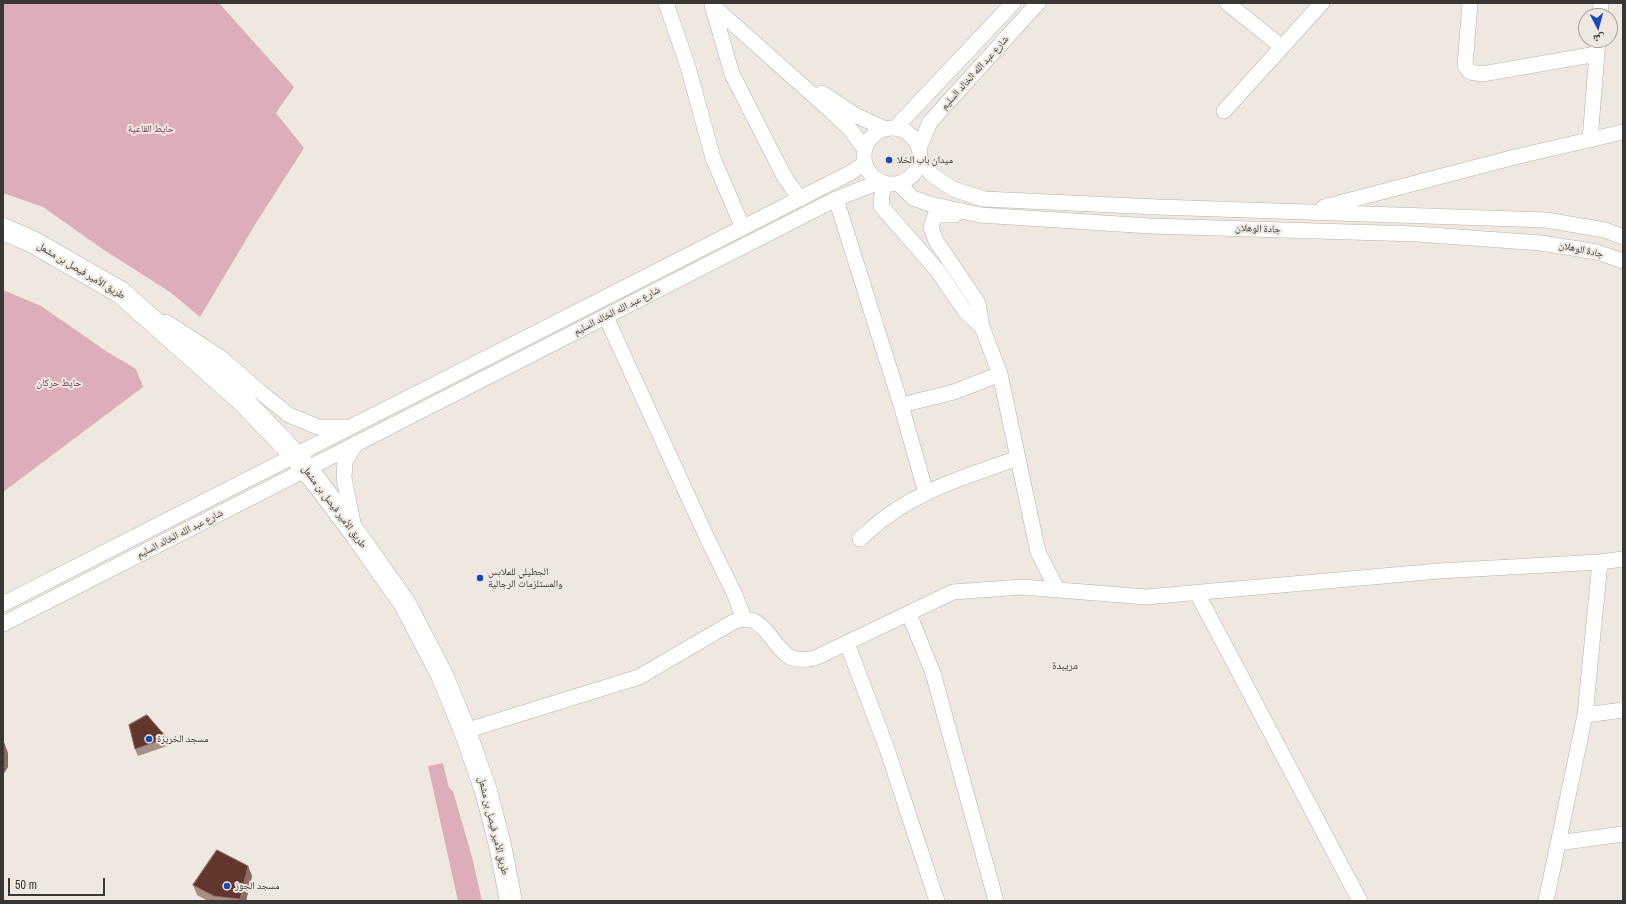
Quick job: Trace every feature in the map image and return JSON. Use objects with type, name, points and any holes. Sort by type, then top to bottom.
[{"type":"highway","name":"طريق الأمير فيصل بن مشعل","points":[[3,229],[33,242],[120,292],[242,401],[301,462],[355,533],[405,604],[442,675],[465,731],[486,791],[500,845],[511,901]]},
{"type":"street","points":[[666,3],[688,66],[713,158],[743,228]]},
{"type":"street","name":"شارع عبد الله الخالد السليم","points":[[891,128],[1013,3]]},
{"type":"street","name":"شارع عبد الله الخالد السليم","points":[[919,153],[930,122],[1038,3]]},
{"type":"street","points":[[1227,3],[1282,47]]},
{"type":"street","points":[[1224,111],[1322,3]]},
{"type":"street","points":[[1470,3],[1465,66],[1470,72],[1482,74],[1594,48]]},
{"type":"street","points":[[711,4],[845,125],[864,148]]},
{"type":"street","points":[[711,4],[732,74],[784,176],[800,199]]},
{"type":"street","points":[[1590,140],[1598,48]]},
{"type":"street","points":[[778,64],[855,115],[891,128],[903,130],[910,135],[915,141],[919,153],[914,174],[899,184],[891,185],[881,183],[872,177],[864,164],[863,156],[864,148],[873,135],[879,131],[891,128]]},
{"type":"street","points":[[1308,212],[1514,157],[1623,132]]},
{"type":"street","name":"جادة الوهلان","points":[[919,153],[931,174],[953,189],[984,199],[1149,207],[1546,220],[1605,230],[1623,237]]},
{"type":"street","name":"شارع عبد الله الخالد السليم","points":[[3,624],[234,506],[301,462],[351,426],[800,199],[864,164]]},
{"type":"street","points":[[881,183],[881,206],[937,270],[965,311],[982,327]]},
{"type":"street","name":"شارع عبد الله الخالد السليم","points":[[3,604],[230,488],[357,443],[836,199],[881,183]]},
{"type":"street","name":"جادة الوهلان","points":[[899,184],[913,198],[930,204],[980,215],[1150,226],[1418,234],[1526,241],[1597,252],[1623,261]]},
{"type":"street","points":[[836,199],[901,405],[926,492]]},
{"type":"street","points":[[980,215],[935,215],[931,227],[936,241],[978,303],[982,327],[1000,374],[1038,552],[1057,589]]},
{"type":"street","name":"شارع عبد الله الخالد السليم","points":[[120,292],[220,357],[289,415],[318,427],[351,426]]},
{"type":"street","points":[[606,317],[708,540],[735,595],[744,620]]},
{"type":"street","points":[[901,405],[954,392],[1000,374]]},
{"type":"street","name":"شارع عبد الله الخالد السليم","points":[[355,533],[344,478],[345,461],[357,443]]},
{"type":"street","points":[[860,539],[886,517],[926,492],[968,475],[1018,458]]},
{"type":"street","points":[[230,488],[243,489],[246,494],[234,506]]},
{"type":"street","points":[[465,731],[639,677],[733,622],[744,620],[755,621],[787,656],[802,661],[815,658],[953,592],[1022,587],[1146,597],[1438,571],[1600,562],[1623,559]]},
{"type":"street","points":[[1546,901],[1585,715],[1600,562]]},
{"type":"street","points":[[1197,593],[1360,901]]},
{"type":"street","points":[[909,614],[933,673],[996,901]]},
{"type":"street","points":[[847,643],[887,749],[937,901]]},
{"type":"street","points":[[1585,715],[1623,710]]},
{"type":"street","points":[[1558,843],[1623,834]]},
{"type":"green space","name":"حايط القاعية","points":[[3,3],[219,3],[294,87],[276,113],[304,148],[256,223],[200,317],[170,292],[104,250],[43,207],[3,193]]},
{"type":"green space","name":"حايط حركان","points":[[3,290],[41,306],[106,351],[136,369],[143,387],[3,492]]},
{"type":"green space","points":[[443,763],[449,788],[453,791],[472,857],[482,901],[458,901],[428,766]]},
{"type":"building","name":"مسجد الخريزة","points":[[147,715],[167,738],[135,749],[129,725]]},
{"type":"building","name":"مسجد الجوز","points":[[217,850],[248,866],[240,899],[214,896],[193,885]]},
{"type":"place","name":"ميدان باب الخلا","points":[[889,160]]},
{"type":"place","name":"الجطيلي للملابس والمستلزمات الرجالية","points":[[480,578]]},
{"type":"place","name":"مسجد الخريزة","points":[[149,739]]},
{"type":"place","name":"مسجد الجوز","points":[[227,886]]},
{"type":"district","name":"مريبدة","points":[[1065,666]]}]
